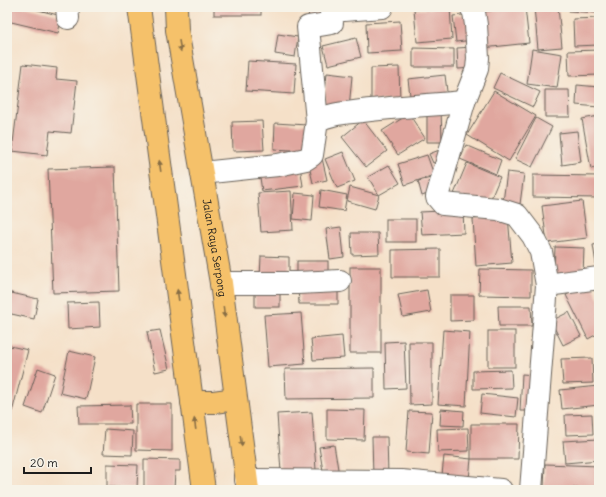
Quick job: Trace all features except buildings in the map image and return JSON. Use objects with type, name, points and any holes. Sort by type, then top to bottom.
[{"type":"main road","points":[[139,7],[204,490]]},
{"type":"main road","name":"Jalan Raya Serpong","points":[[176,7],[177,30],[221,283],[247,485]]},
{"type":"main road","points":[[192,402],[214,402],[235,399]]},
{"type":"street","points":[[202,173],[278,165],[306,159],[312,155],[317,121],[308,27],[332,23],[331,11],[382,7]]},
{"type":"street","points":[[471,7],[474,12],[478,58],[477,69],[464,102],[437,197],[444,204],[498,209],[517,215],[533,236],[541,252],[547,285],[531,490]]},
{"type":"street","points":[[317,121],[323,117],[343,113],[394,107],[464,102]]},
{"type":"street","points":[[547,285],[599,278]]},
{"type":"street","points":[[221,283],[298,283],[340,281]]},
{"type":"street","points":[[247,485],[401,481],[501,490]]}]
